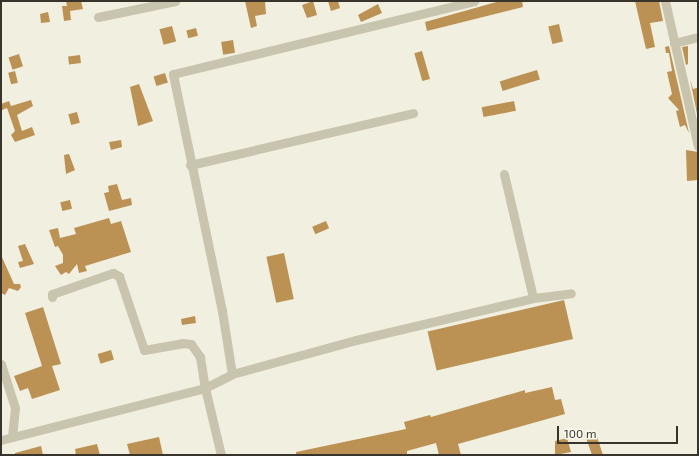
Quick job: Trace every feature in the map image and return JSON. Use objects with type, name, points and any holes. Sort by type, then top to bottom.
[{"type":"street","points":[[98,17],[175,1]]},
{"type":"street","points":[[232,374],[222,311],[190,165],[173,74],[474,1]]},
{"type":"street","points":[[665,1],[698,146]]},
{"type":"street","points":[[674,43],[698,37]]},
{"type":"street","points":[[190,165],[413,113]]},
{"type":"street","points":[[504,174],[533,298]]},
{"type":"street","points":[[52,297],[52,294],[113,273],[119,276],[144,350],[182,343],[191,344],[200,357],[205,388],[221,455]]},
{"type":"street","points":[[1,440],[205,388],[232,374],[356,340],[533,298],[571,293]]},
{"type":"street","points":[[1,364],[15,408],[12,437]]},
{"type":"building","points":[[66,1],[81,1],[83,9],[70,11],[71,20],[64,21],[62,6],[67,6]]},
{"type":"building","points":[[245,1],[265,1],[266,14],[255,16],[257,26],[251,28]]},
{"type":"building","points":[[313,1],[317,15],[307,18],[302,5]]},
{"type":"building","points":[[328,1],[338,1],[340,8],[331,11]]},
{"type":"building","points":[[500,1],[522,1],[523,7],[427,31],[425,22]]},
{"type":"building","points":[[635,1],[659,1],[663,21],[650,23],[655,47],[646,49]]},
{"type":"building","points":[[378,4],[382,13],[361,22],[358,15]]},
{"type":"building","points":[[48,12],[50,22],[41,23],[40,14]]},
{"type":"building","points":[[559,24],[563,42],[552,44],[548,26]]},
{"type":"building","points":[[172,26],[176,41],[164,45],[159,29]]},
{"type":"building","points":[[196,28],[198,36],[188,38],[186,30]]},
{"type":"building","points":[[233,40],[235,53],[223,55],[221,42]]},
{"type":"building","points":[[669,46],[689,133],[685,125],[680,127],[676,111],[679,110],[668,98],[672,94],[667,72],[672,71],[669,53],[666,53],[665,47]]},
{"type":"building","points":[[688,46],[688,64],[686,65],[682,47]]},
{"type":"building","points":[[422,51],[430,79],[422,81],[414,53]]},
{"type":"building","points":[[19,54],[23,66],[13,70],[9,57]]},
{"type":"building","points":[[80,55],[81,63],[69,64],[68,56]]},
{"type":"building","points":[[537,70],[540,80],[503,91],[500,81]]},
{"type":"building","points":[[15,71],[18,83],[11,84],[8,73]]},
{"type":"building","points":[[165,73],[168,83],[156,86],[154,77]]},
{"type":"building","points":[[690,79],[693,89],[697,88],[698,92],[698,119]]},
{"type":"building","points":[[139,84],[153,121],[138,126],[130,87]]},
{"type":"building","points":[[31,100],[33,106],[17,115],[22,131],[32,127],[35,135],[15,142],[11,135],[15,131],[7,108],[2,110],[1,104],[9,101],[11,106]]},
{"type":"building","points":[[514,101],[516,111],[484,117],[482,107]]},
{"type":"building","points":[[77,112],[80,123],[71,125],[68,114]]},
{"type":"building","points":[[121,140],[122,147],[111,150],[109,142]]},
{"type":"building","points":[[686,150],[698,152],[698,180],[687,181]]},
{"type":"building","points":[[69,154],[75,170],[66,174],[64,155]]},
{"type":"building","points":[[117,184],[122,200],[131,198],[132,205],[109,211],[104,193],[109,192],[108,186]]},
{"type":"building","points":[[70,200],[72,209],[62,211],[60,202]]},
{"type":"building","points":[[109,218],[111,224],[121,221],[131,252],[85,266],[87,271],[79,273],[77,264],[69,274],[66,272],[61,275],[55,266],[63,263],[63,255],[58,246],[55,247],[49,230],[58,228],[60,238],[76,234],[74,228]]},
{"type":"building","points":[[326,221],[329,228],[315,234],[312,227]]},
{"type":"building","points":[[25,244],[34,264],[20,268],[18,262],[23,261],[18,246]]},
{"type":"building","points":[[284,253],[294,299],[276,303],[266,257]]},
{"type":"building","points":[[1,255],[14,284],[20,284],[21,287],[18,291],[9,288],[5,295],[1,293]]},
{"type":"building","points":[[564,300],[573,339],[437,370],[428,331]]},
{"type":"building","points":[[43,307],[61,364],[52,366],[60,390],[32,399],[28,388],[20,391],[14,376],[42,366],[25,313]]},
{"type":"building","points":[[195,316],[196,323],[182,325],[181,319]]},
{"type":"building","points":[[111,350],[114,360],[101,364],[98,354]]},
{"type":"building","points":[[552,387],[555,400],[561,399],[565,414],[458,444],[461,455],[439,455],[436,443],[407,451],[407,455],[296,455],[296,452],[406,429],[404,422],[430,415],[431,417],[525,390],[525,393]]},
{"type":"building","points":[[595,431],[603,455],[592,455],[585,435]]},
{"type":"building","points":[[159,437],[163,455],[130,455],[127,444]]},
{"type":"building","points":[[567,438],[571,452],[555,455],[555,441]]},
{"type":"building","points":[[97,444],[100,455],[76,455],[75,449]]},
{"type":"building","points":[[41,446],[43,455],[15,455],[15,453]]}]
